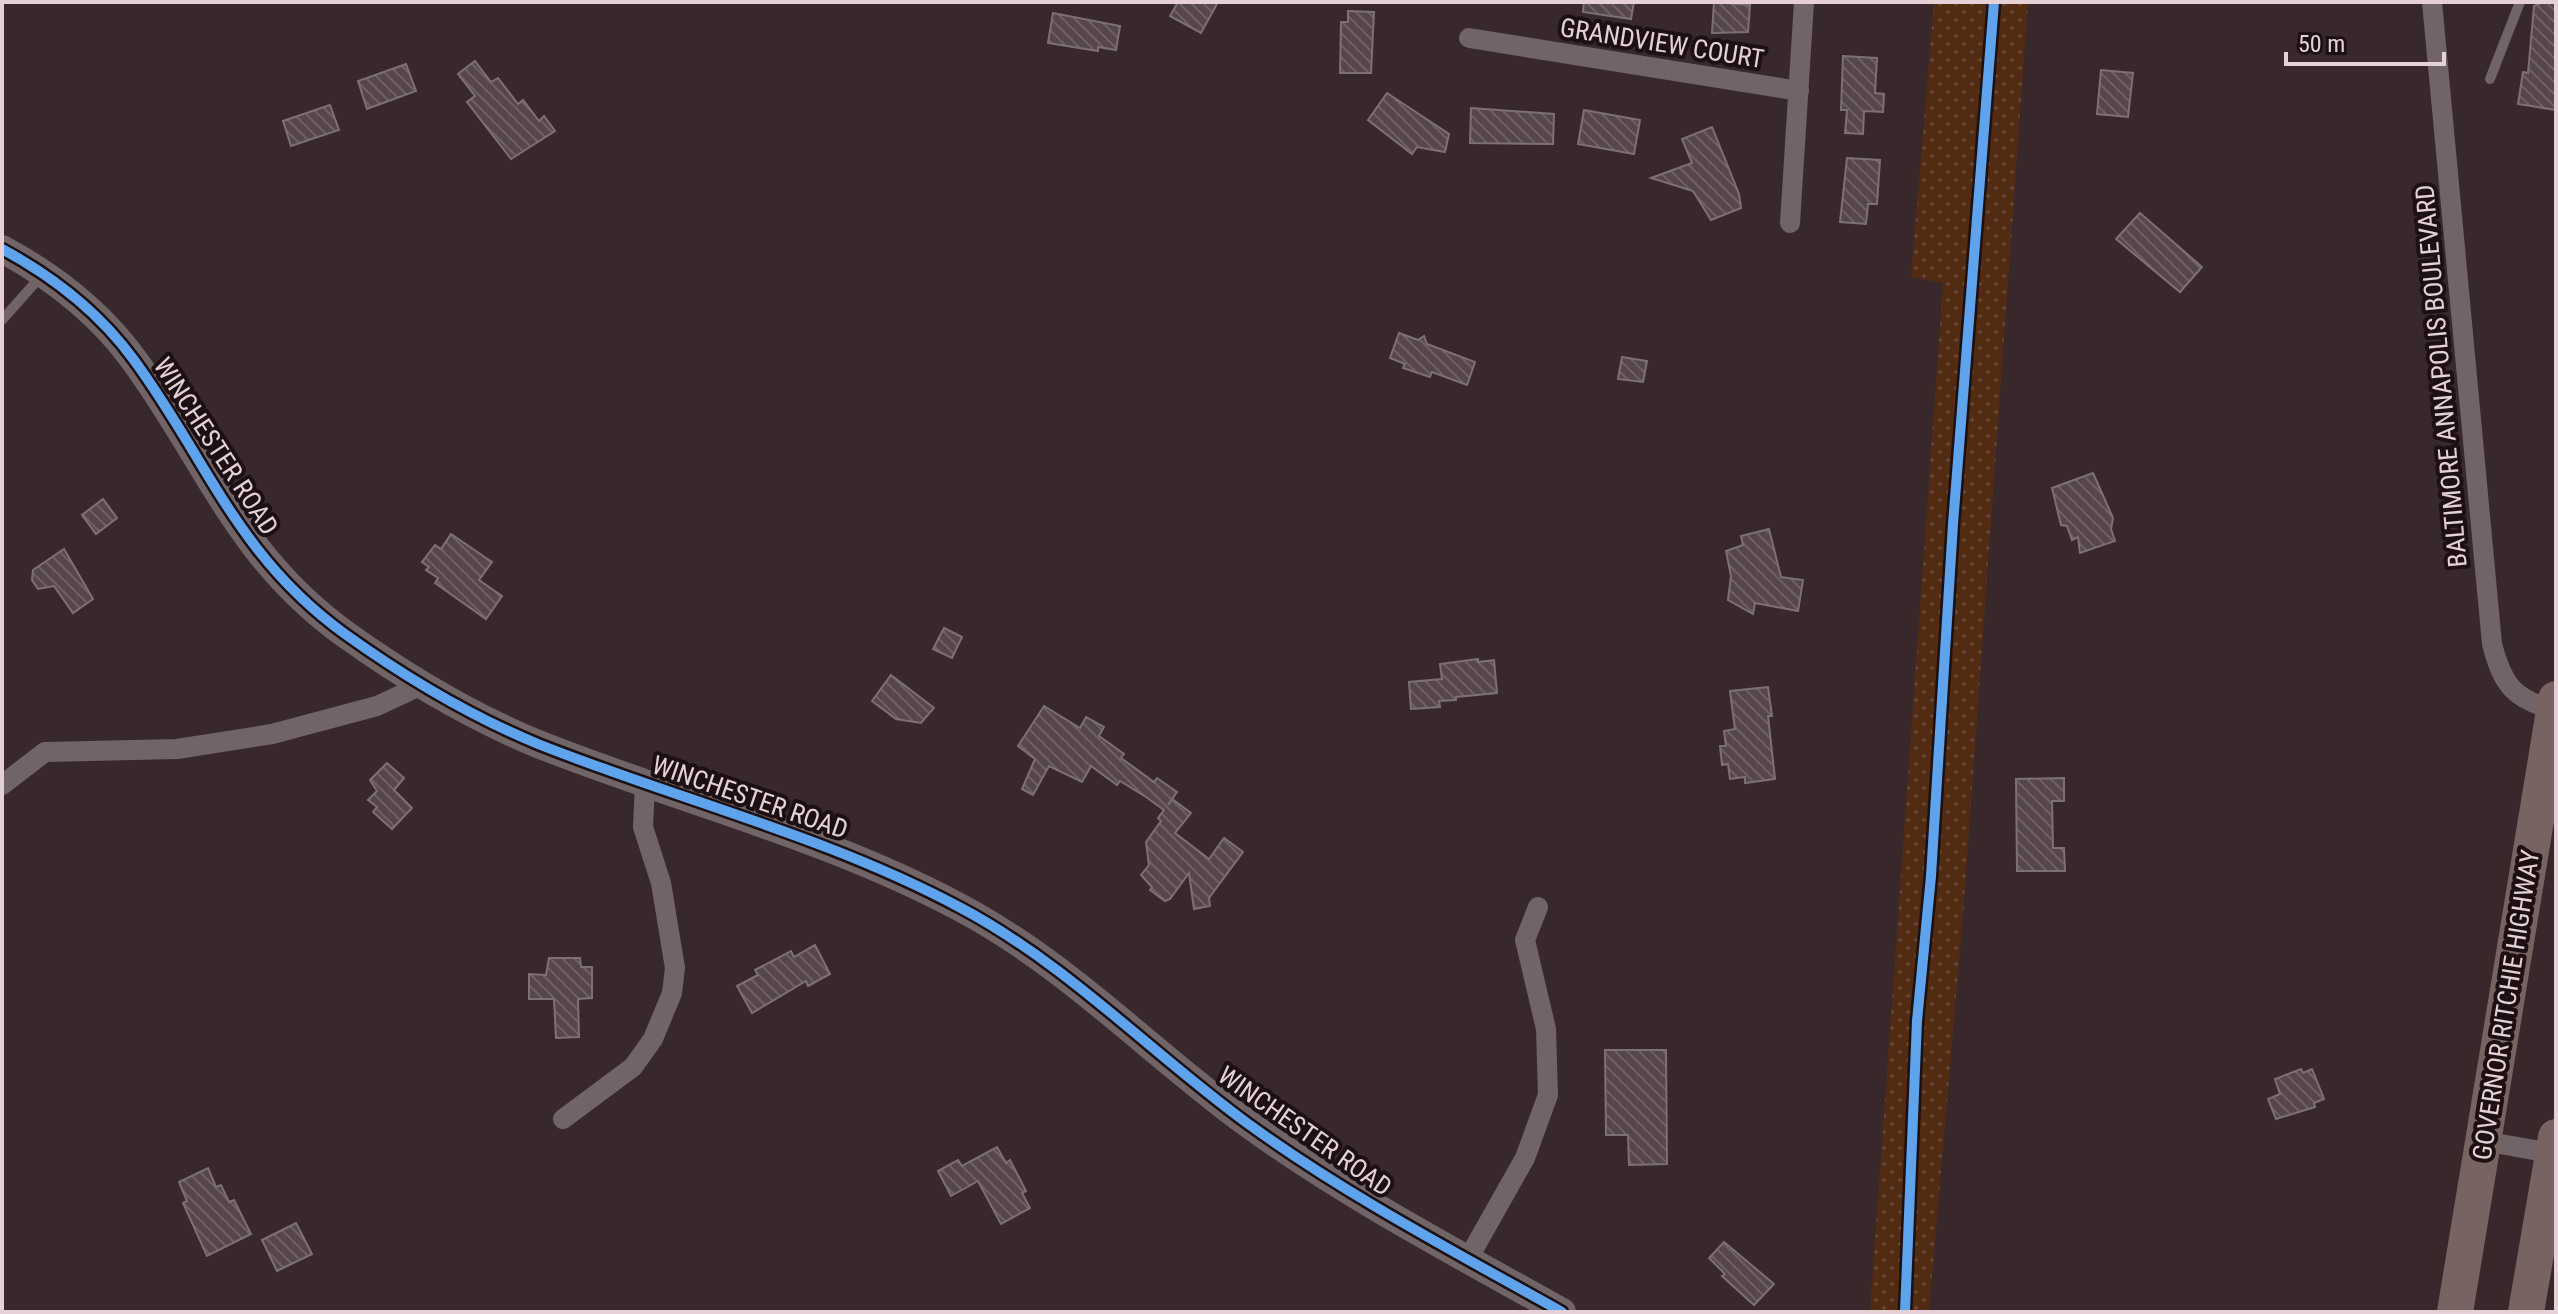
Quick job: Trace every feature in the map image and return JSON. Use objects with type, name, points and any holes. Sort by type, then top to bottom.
[{"type":"highway","name":"GOVERNOR RITCHIE HIGHWAY","points":[[2455,1312],[2555,707]]},
{"type":"highway","points":[[2526,1312],[2555,1148]]},
{"type":"street","points":[[1790,223],[1804,2]]},
{"type":"street","name":"BALTIMORE ANNAPOLIS BOULEVARD","points":[[2432,2],[2492,644],[2500,673],[2519,698],[2555,707]]},
{"type":"street","name":"GRANDVIEW COURT","points":[[1469,38],[1799,91]]},
{"type":"street","name":"WINCHESTER ROAD","points":[[2,249],[44,273],[90,310],[133,358],[242,533],[268,565],[333,625],[422,685],[526,738],[645,784],[851,855],[1002,931],[1089,993],[1209,1094],[1284,1149],[1352,1194],[1562,1312]]},
{"type":"street","points":[[2,785],[45,752],[177,749],[272,734],[377,706],[422,685]]},
{"type":"street","points":[[563,1119],[633,1067],[653,1039],[672,993],[675,968],[661,883],[643,827],[645,784]]},
{"type":"street","points":[[1468,1259],[1525,1158],[1548,1095],[1546,1029],[1525,940],[1538,907]]},
{"type":"street","points":[[2484,1141],[2555,1148]]},
{"type":"lane","points":[[2490,79],[2520,2]]},
{"type":"lane","points":[[2,320],[44,273]]},
{"type":"shaded area","points":[[1934,2],[2028,2],[1963,915],[1929,1312],[1870,1312],[1943,283],[1911,277]]},
{"type":"building","points":[[1178,2],[1218,2],[1201,33],[1170,16]]},
{"type":"building","points":[[1584,2],[1634,2],[1631,19],[1583,12]]},
{"type":"building","points":[[1714,2],[1750,5],[1748,32],[1712,33]]},
{"type":"building","points":[[2556,2],[2556,110],[2518,104],[2523,72],[2528,73],[2534,6]]},
{"type":"building","points":[[1348,11],[1374,12],[1371,73],[1340,73],[1341,22],[1348,22]]},
{"type":"building","points":[[1053,13],[1120,26],[1116,50],[1098,47],[1098,51],[1048,43]]},
{"type":"building","points":[[1843,56],[1877,58],[1875,93],[1884,94],[1883,112],[1864,111],[1863,134],[1845,133],[1847,110],[1841,110]]},
{"type":"building","points":[[475,61],[491,82],[498,78],[518,104],[523,100],[539,121],[544,116],[555,131],[511,159],[467,102],[475,96],[458,74]]},
{"type":"building","points":[[406,64],[416,91],[367,109],[358,81]]},
{"type":"building","points":[[2101,70],[2133,73],[2128,117],[2097,114]]},
{"type":"building","points":[[1387,93],[1449,134],[1445,152],[1417,147],[1412,154],[1368,120]]},
{"type":"building","points":[[330,105],[339,130],[291,146],[283,121]]},
{"type":"building","points":[[1471,108],[1554,114],[1553,144],[1470,143]]},
{"type":"building","points":[[1584,110],[1640,120],[1634,154],[1578,144]]},
{"type":"building","points":[[1712,127],[1739,194],[1741,208],[1711,220],[1693,191],[1651,178],[1692,163],[1682,139]]},
{"type":"building","points":[[1847,158],[1880,160],[1877,204],[1868,204],[1866,224],[1840,222]]},
{"type":"building","points":[[2140,213],[2202,267],[2180,292],[2116,239]]},
{"type":"building","points":[[1399,333],[1418,340],[1424,336],[1427,344],[1475,362],[1467,385],[1432,372],[1430,377],[1403,368],[1405,364],[1390,358]]},
{"type":"building","points":[[1622,357],[1647,361],[1643,382],[1618,379]]},
{"type":"building","points":[[2093,473],[2113,518],[2111,529],[2115,541],[2080,553],[2078,537],[2072,540],[2067,526],[2061,525],[2052,488]]},
{"type":"building","points":[[103,499],[117,518],[96,534],[82,515]]},
{"type":"building","points":[[1769,529],[1781,577],[1803,580],[1798,611],[1755,603],[1753,614],[1728,600],[1731,576],[1726,551],[1743,545],[1741,536]]},
{"type":"building","points":[[451,534],[492,562],[479,580],[502,596],[486,619],[435,583],[438,578],[426,570],[429,567],[422,562],[435,545],[441,549]]},
{"type":"building","points":[[64,549],[93,599],[73,613],[54,586],[38,589],[32,580],[33,570]]},
{"type":"building","points":[[944,628],[962,637],[952,658],[933,649]]},
{"type":"building","points":[[1478,659],[1478,662],[1494,660],[1497,693],[1456,697],[1456,700],[1439,701],[1440,707],[1411,709],[1409,682],[1442,679],[1440,664]]},
{"type":"building","points":[[891,675],[934,708],[921,723],[896,719],[872,701]]},
{"type":"building","points":[[1768,687],[1775,779],[1745,783],[1745,777],[1730,779],[1728,764],[1722,765],[1720,746],[1726,746],[1724,731],[1735,729],[1730,691]]},
{"type":"building","points":[[1044,706],[1080,728],[1086,717],[1104,727],[1099,736],[1124,754],[1121,758],[1154,782],[1157,778],[1177,792],[1172,799],[1191,813],[1175,833],[1209,859],[1224,838],[1243,852],[1209,898],[1210,906],[1194,909],[1189,873],[1170,899],[1165,901],[1150,890],[1152,887],[1141,875],[1149,865],[1146,842],[1161,821],[1158,818],[1164,810],[1146,797],[1120,781],[1117,785],[1091,766],[1082,782],[1049,766],[1033,795],[1022,789],[1035,759],[1018,746]]},
{"type":"building","points":[[387,763],[404,778],[394,790],[412,808],[392,829],[373,812],[377,807],[368,800],[377,791],[370,780]]},
{"type":"building","points":[[2064,778],[2064,801],[2052,801],[2053,848],[2064,848],[2065,871],[2017,871],[2016,779]]},
{"type":"building","points":[[815,945],[830,974],[808,986],[806,981],[752,1013],[737,986],[758,975],[755,970],[791,951],[794,957]]},
{"type":"building","points":[[549,958],[580,958],[581,967],[592,967],[592,998],[578,999],[579,1037],[556,1038],[554,999],[529,999],[529,974],[546,975]]},
{"type":"building","points":[[1605,1050],[1666,1050],[1667,1164],[1629,1165],[1628,1135],[1606,1135]]},
{"type":"building","points":[[2301,1069],[2303,1073],[2312,1069],[2324,1099],[2314,1103],[2315,1107],[2276,1119],[2268,1099],[2280,1094],[2275,1079]]},
{"type":"building","points":[[997,1147],[1006,1163],[1010,1160],[1026,1191],[1022,1193],[1030,1208],[1001,1224],[978,1181],[951,1196],[938,1171],[958,1160],[962,1166]]},
{"type":"building","points":[[208,1168],[216,1187],[221,1185],[229,1202],[234,1200],[251,1234],[207,1256],[183,1203],[187,1201],[179,1182]]},
{"type":"building","points":[[296,1223],[312,1254],[277,1271],[262,1240]]},
{"type":"building","points":[[1724,1242],[1774,1284],[1754,1305],[1722,1276],[1725,1274],[1709,1258]]},
{"type":"cycle path","points":[[1905,1312],[1917,1021],[1931,876],[1953,524],[1994,2]]},
{"type":"cycle path","points":[[2,249],[40,271],[106,326],[160,398],[250,540],[308,604],[368,650],[438,695],[538,744],[805,839],[961,908],[1073,982],[1211,1096],[1285,1149],[1402,1222],[1562,1312]]}]
